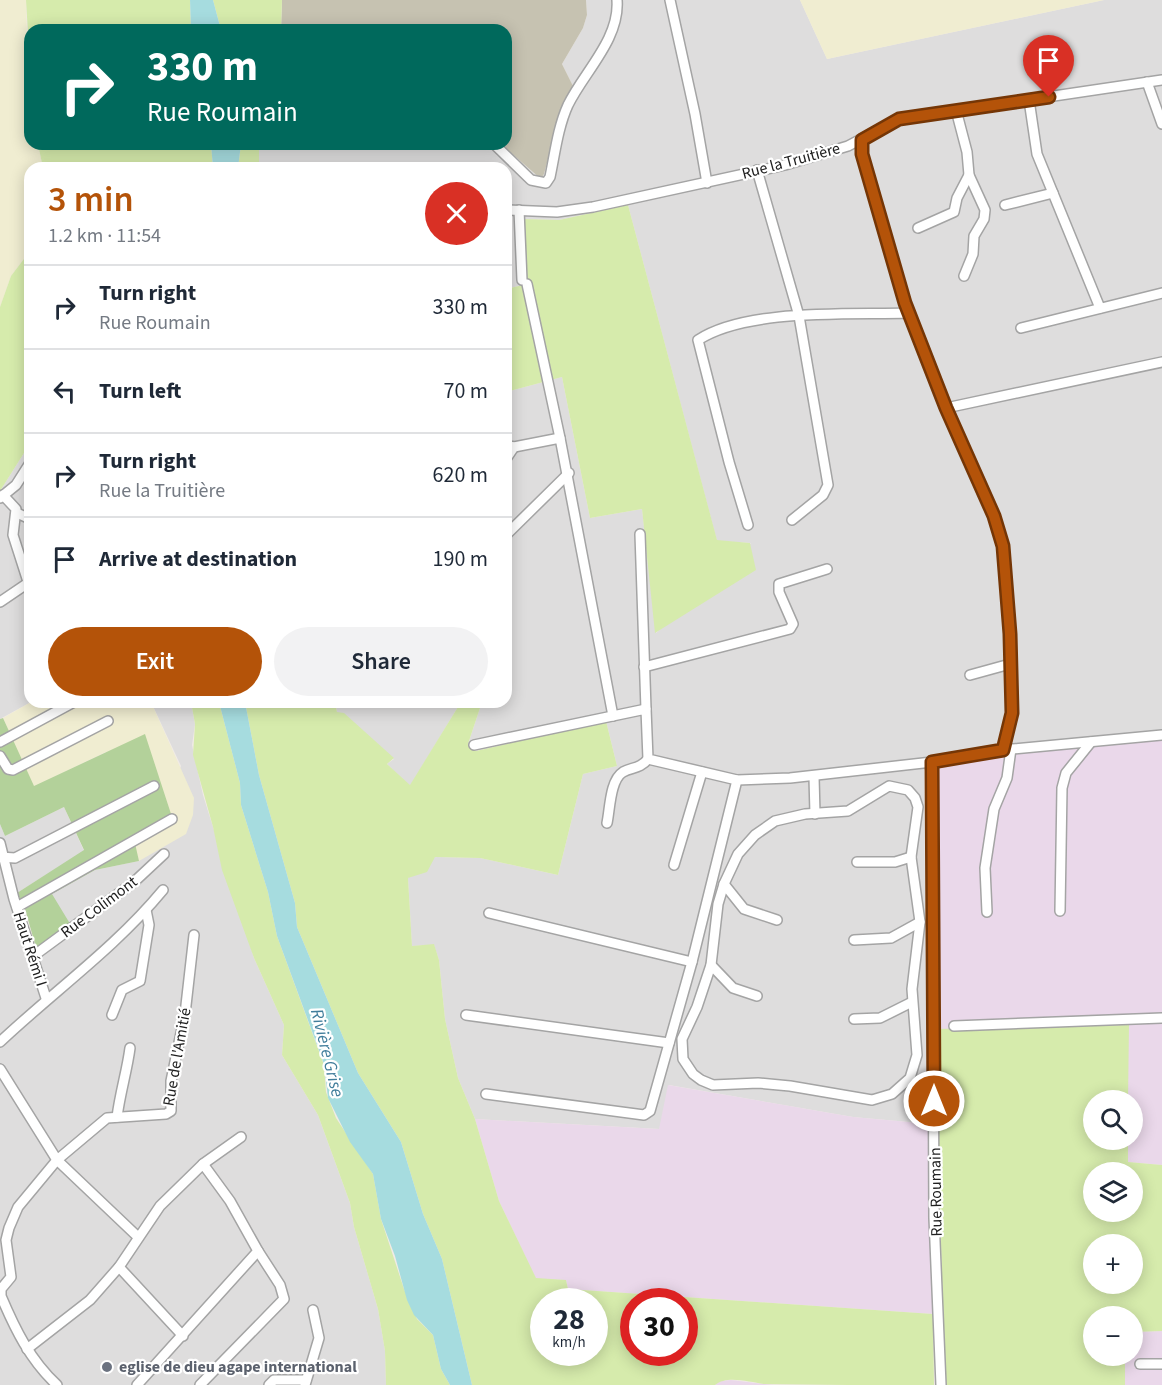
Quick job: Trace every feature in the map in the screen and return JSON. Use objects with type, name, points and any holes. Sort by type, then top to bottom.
[{"type":"street","points":[[500,150],[531,180],[546,183],[550,177],[559,131],[568,105],[612,29],[617,0]]},
{"type":"street","points":[[670,0],[695,114],[707,183]]},
{"type":"street","name":"Rue la Truitière","points":[[512,210],[557,212],[593,207],[785,165],[862,140],[899,119],[1162,80]]},
{"type":"street","points":[[1147,82],[1162,124]]},
{"type":"street","points":[[1029,100],[1037,154],[1100,308]]},
{"type":"street","points":[[956,110],[968,152],[969,175],[985,210],[984,219],[974,236],[973,254],[964,276]]},
{"type":"street","points":[[862,140],[862,154],[909,313],[946,408],[994,516],[1003,546],[1012,713],[1007,749],[1007,778],[996,802],[985,868],[987,912]]},
{"type":"street","points":[[757,170],[799,316],[828,489],[792,520]]},
{"type":"street","points":[[918,228],[954,212],[957,198],[969,175]]},
{"type":"street","points":[[1005,206],[1053,193]]},
{"type":"street","points":[[519,210],[524,282],[569,473],[613,716]]},
{"type":"street","points":[[1021,328],[1162,293]]},
{"type":"street","points":[[748,525],[697,343],[699,338],[745,322],[799,316],[909,313]]},
{"type":"street","points":[[946,408],[1162,362]]},
{"type":"street","points":[[512,446],[560,438]]},
{"type":"street","points":[[24,472],[16,485],[2,497],[14,505],[17,513],[13,535],[24,569]]},
{"type":"street","points":[[512,529],[569,473]]},
{"type":"street","points":[[17,513],[24,516]]},
{"type":"street","points":[[607,823],[616,779],[627,770],[640,767],[648,759],[639,534]]},
{"type":"street","points":[[644,667],[790,629],[793,624],[779,592],[779,584],[827,570]]},
{"type":"street","points":[[0,602],[24,588]]},
{"type":"street","points":[[970,675],[1010,664]]},
{"type":"street","points":[[0,742],[63,708]]},
{"type":"street","points":[[474,745],[646,709]]},
{"type":"street","points":[[0,756],[8,769],[13,770],[108,721]]},
{"type":"street","points":[[648,759],[737,780],[814,777],[932,762],[1007,749],[1162,735]]},
{"type":"street","points":[[1060,911],[1062,788],[1066,773],[1091,742]]},
{"type":"street","name":"Rue Roumain","points":[[932,762],[934,1218],[941,1385]]},
{"type":"street","points":[[674,865],[702,772]]},
{"type":"street","points":[[814,777],[815,814]]},
{"type":"street","points":[[486,1094],[644,1115],[650,1111],[692,962],[737,780]]},
{"type":"street","points":[[3,858],[15,858],[154,786]]},
{"type":"street","points":[[889,786],[899,786],[908,790],[918,807],[911,857],[920,922],[912,1002],[917,1055],[909,1078],[892,1094],[872,1100],[790,1086],[758,1083],[713,1084],[693,1074],[683,1059],[682,1039],[697,1007],[711,966],[714,923],[724,884],[738,854],[755,835],[775,821],[848,811],[889,786]]},
{"type":"street","points":[[16,903],[172,819]]},
{"type":"street","name":"Haut Rémi I","points":[[0,843],[46,998]]},
{"type":"street","name":"Rue Colimont","points":[[32,957],[134,882],[164,854]]},
{"type":"street","points":[[857,862],[895,862],[911,857]]},
{"type":"street","points":[[724,884],[744,909],[777,920]]},
{"type":"street","points":[[1,1040],[46,998],[84,970],[146,910],[163,890]]},
{"type":"street","points":[[112,1015],[120,992],[140,981],[149,925],[146,910]]},
{"type":"street","points":[[489,913],[692,962]]},
{"type":"street","points":[[854,940],[891,938],[920,922]]},
{"type":"street","name":"Rue de l'Amitié","points":[[1,1296],[1,1289],[11,1277],[6,1240],[9,1228],[18,1207],[57,1160],[104,1119],[166,1114],[171,1111],[171,1081],[185,1014],[194,935]]},
{"type":"street","points":[[711,966],[733,988],[757,996]]},
{"type":"street","points":[[854,1018],[880,1018],[912,1002]]},
{"type":"street","points":[[466,1015],[669,1042]]},
{"type":"street","points":[[954,1026],[1162,1018]]},
{"type":"street","points":[[117,1117],[130,1048]]},
{"type":"street","points":[[0,1069],[57,1160],[138,1237]]},
{"type":"street","points":[[27,1349],[90,1300],[119,1267],[160,1206],[203,1164],[241,1137]]},
{"type":"street","points":[[203,1164],[230,1201],[280,1285],[284,1299],[203,1384]]},
{"type":"street","points":[[137,1385],[258,1251]]},
{"type":"street","points":[[119,1267],[183,1336]]},
{"type":"street","points":[[1,1296],[40,1370],[57,1385]]},
{"type":"street","points":[[268,1385],[274,1380],[305,1383],[319,1338],[313,1310]]},
{"type":"street","points":[[1143,1364],[1162,1364]]},
{"type":"shaded area","points":[[0,0],[26,0],[24,150],[39,150],[42,162],[24,162],[24,259],[11,276],[0,307]]},
{"type":"shaded area","points":[[282,0],[586,0],[587,15],[583,28],[562,64],[573,86],[562,106],[541,179],[508,150],[512,150],[512,24],[281,24]]},
{"type":"shaded area","points":[[586,0],[800,0],[827,59],[1104,0],[1162,0],[1162,738],[924,770],[926,1007],[931,1124],[853,1117],[669,1085],[660,1129],[475,1119],[458,1078],[445,1019],[439,960],[434,945],[412,946],[408,878],[435,857],[480,858],[558,875],[583,774],[617,766],[606,721],[476,751],[468,744],[480,708],[512,708],[512,390],[562,377],[590,518],[642,509],[656,633],[751,543],[717,541],[628,205],[559,220],[523,219],[527,284],[512,288],[512,162],[259,162],[259,150],[508,150],[541,179],[562,106],[573,86],[562,64],[583,28],[587,15]]},
{"type":"shaded area","points":[[800,0],[1104,0],[827,59]]},
{"type":"shaded area","points":[[24,453],[24,706],[0,719],[0,491]]},
{"type":"shaded area","points":[[24,706],[24,708],[154,708],[194,798],[193,815],[186,834],[139,861],[106,752],[33,787],[3,718]]},
{"type":"shaded area","points":[[154,708],[192,708],[195,724],[192,745],[203,795],[254,958],[284,1025],[282,1055],[318,1115],[350,1203],[354,1227],[378,1309],[385,1351],[386,1385],[0,1385],[0,824],[5,836],[64,807],[84,851],[17,893],[36,950],[51,894],[95,870],[139,861],[181,766]]},
{"type":"shaded area","points":[[336,708],[457,708],[410,786],[387,764],[394,759],[337,712]]},
{"type":"shaded area","points":[[1162,738],[1162,1165],[1128,1162],[1128,1150],[1143,1150],[1143,1090],[1102,1090],[935,1029],[935,770],[945,763],[1010,752]]},
{"type":"shaded area","points":[[668,1085],[853,1117],[931,1124],[933,1314],[698,1298],[698,1288],[620,1288],[620,1293],[608,1292],[608,1288],[568,1288],[566,1280],[536,1279],[499,1201],[475,1119],[659,1129]]},
{"type":"shaded area","points":[[1162,1331],[1162,1385],[1125,1385],[1125,1366],[1143,1366],[1143,1332]]},
{"type":"shaded area","points":[[731,1380],[773,1385],[715,1385],[720,1381]]},
{"type":"green space","points":[[26,0],[190,0],[191,24],[27,24]]},
{"type":"green space","points":[[213,0],[282,0],[281,24],[219,24]]},
{"type":"green space","points":[[39,150],[212,150],[212,162],[42,162]]},
{"type":"green space","points":[[240,150],[259,150],[259,162],[239,162]]},
{"type":"green space","points":[[628,205],[717,540],[750,543],[756,570],[655,633],[642,509],[590,518],[562,377],[512,390],[512,288],[527,284],[523,219],[559,220]]},
{"type":"green space","points":[[24,259],[24,453],[0,491],[0,307],[11,276]]},
{"type":"green space","points":[[192,708],[221,708],[240,783],[241,805],[268,892],[277,936],[324,1065],[326,1092],[336,1118],[373,1174],[381,1219],[404,1289],[417,1319],[433,1335],[441,1369],[450,1385],[386,1385],[385,1351],[378,1309],[354,1227],[350,1203],[318,1115],[282,1055],[284,1025],[254,958],[222,870],[193,755],[195,724]]},
{"type":"green space","points":[[246,708],[336,708],[337,712],[344,713],[394,758],[387,764],[410,785],[457,708],[480,708],[468,744],[476,751],[606,721],[617,766],[583,774],[558,875],[480,858],[435,857],[427,872],[408,878],[412,946],[434,944],[439,960],[445,1019],[458,1078],[475,1119],[499,1201],[536,1278],[566,1280],[568,1288],[530,1288],[530,1366],[608,1366],[608,1292],[620,1293],[620,1366],[698,1366],[698,1298],[933,1314],[934,1385],[764,1384],[726,1380],[715,1385],[472,1385],[442,1259],[423,1214],[401,1142],[358,1073],[297,927],[295,903],[259,775]]},
{"type":"green space","points":[[3,718],[34,786],[145,734],[172,817],[134,839],[139,861],[95,870],[52,894],[72,927],[37,951],[25,909],[17,893],[84,850],[64,807],[5,836],[0,824],[0,719]]},
{"type":"green space","points":[[1129,1025],[1128,1090],[1083,1090],[1083,1150],[1128,1150],[1128,1162],[1083,1162],[1083,1222],[1143,1222],[1143,1163],[1162,1165],[1162,1331],[1143,1332],[1143,1306],[1083,1306],[1083,1366],[1125,1366],[1125,1385],[945,1385],[935,1029]]},
{"type":"water","points":[[190,0],[213,0],[219,24],[191,24]]},
{"type":"water","points":[[212,150],[240,150],[239,162],[212,162]]},
{"type":"water","name":"Rivière Grise","points":[[221,708],[246,708],[259,775],[295,903],[297,927],[358,1073],[401,1142],[423,1214],[442,1259],[472,1385],[450,1385],[441,1369],[433,1335],[414,1315],[407,1300],[395,1256],[381,1219],[373,1174],[350,1142],[328,1098],[324,1064],[277,936],[268,892],[241,805],[240,783]]},
{"type":"place","name":"eglise de dieu agape international","points":[[107,1367]]},
{"type":"route","points":[[934,1101],[932,762],[1003,750],[1012,713],[1006,575],[1003,546],[994,516],[946,408],[905,303],[886,230],[862,154],[862,140],[899,119],[1049,97]]}]
